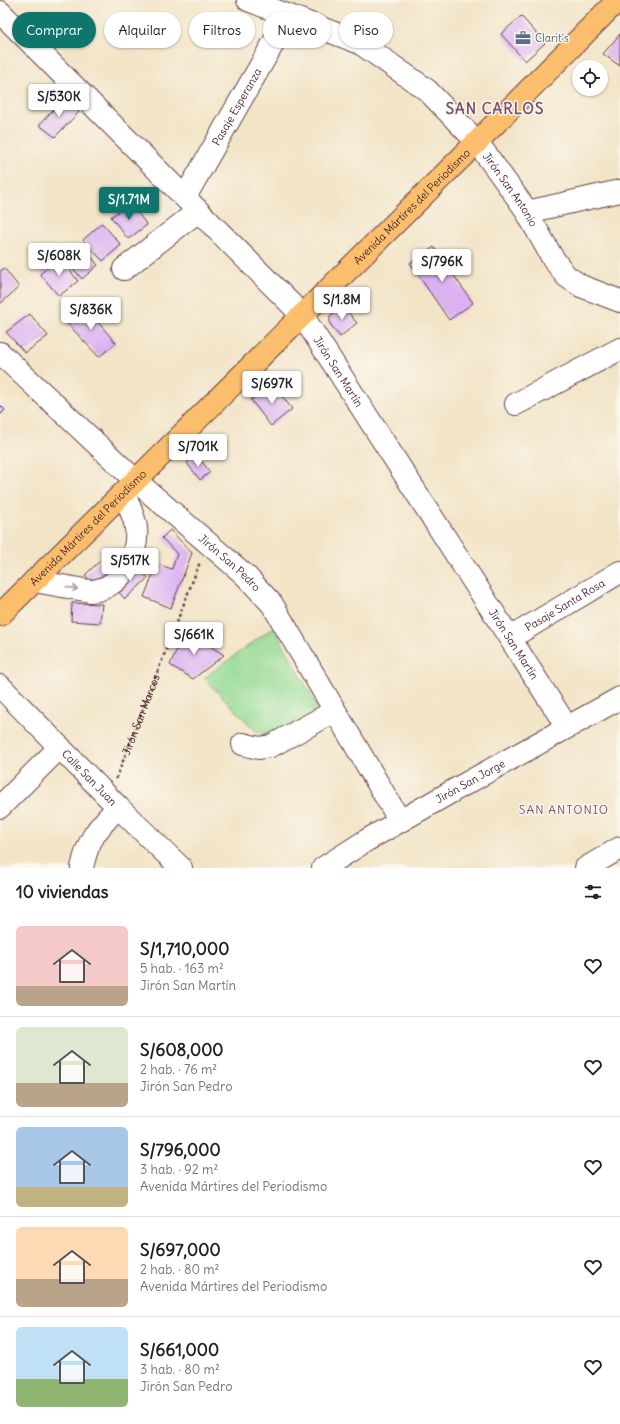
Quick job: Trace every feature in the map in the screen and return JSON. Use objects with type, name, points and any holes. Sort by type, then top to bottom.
[{"type":"main road","name":"Avenida Mártires del Periodismo","points":[[0,615],[618,0]]},
{"type":"street","name":"Jirón San Antonio","points":[[248,0],[279,12]]},
{"type":"street","name":"Jirón San Martín","points":[[0,12],[302,316],[567,727]]},
{"type":"street","name":"Jirón San Antonio","points":[[331,32],[360,43],[427,90],[477,142],[527,212],[552,257],[566,276],[581,286],[620,301]]},
{"type":"street","name":"Pasaje Esperanza","points":[[191,204],[272,48]]},
{"type":"street","points":[[527,212],[620,191]]},
{"type":"street","points":[[124,269],[191,204]]},
{"type":"street","points":[[516,404],[620,350]]},
{"type":"street","name":"Jirón San Pedro","points":[[0,353],[130,487],[158,500],[245,575],[272,604],[400,821]]},
{"type":"street","points":[[34,581],[90,591],[99,591],[122,574],[134,552],[136,528],[130,487]]},
{"type":"street","points":[[136,528],[158,500]]},
{"type":"street","name":"Pasaje Santa Rosa","points":[[510,638],[620,572]]},
{"type":"street","name":"Calle San Juan","points":[[0,686],[181,868]]},
{"type":"street","name":"Jirón San Jorge","points":[[323,868],[400,821],[620,698]]},
{"type":"street","points":[[243,744],[259,748],[271,746],[335,711]]},
{"type":"street","points":[[0,807],[60,747]]},
{"type":"street","points":[[82,868],[91,838],[114,802]]},
{"type":"street","points":[[591,867],[620,848]]},
{"type":"path","name":"Jirón San Marcos","points":[[114,802],[207,542]]},
{"type":"green space","points":[[274,627],[320,712],[269,735],[255,730],[204,678]]},
{"type":"building","name":"Clarit's","points":[[521,16],[545,43],[525,61],[501,34]]},
{"type":"building","points":[[620,34],[620,66],[603,54]]},
{"type":"building","points":[[65,97],[79,112],[55,137],[39,125]]},
{"type":"building","points":[[130,203],[147,225],[128,239],[111,217]]},
{"type":"building","points":[[102,223],[121,245],[103,261],[83,240]]},
{"type":"building","points":[[81,244],[98,265],[82,279],[64,258]]},
{"type":"building","points":[[434,247],[473,303],[449,320],[410,263]]},
{"type":"building","points":[[60,258],[78,281],[59,296],[40,274]]},
{"type":"building","points":[[4,268],[19,287],[0,304],[0,271]]},
{"type":"building","points":[[84,306],[116,343],[99,357],[65,321]]},
{"type":"building","points":[[343,306],[357,323],[340,337],[330,324],[330,316]]},
{"type":"building","points":[[30,314],[48,336],[25,353],[6,332]]},
{"type":"building","points":[[273,384],[292,409],[271,426],[251,400]]},
{"type":"building","points":[[0,405],[5,410],[0,415]]},
{"type":"building","points":[[197,455],[210,472],[200,480],[187,463]]},
{"type":"building","points":[[170,530],[192,553],[171,608],[144,597],[157,564],[172,569],[177,554],[162,538]]},
{"type":"building","points":[[106,555],[119,569],[98,589],[85,575]]},
{"type":"building","points":[[135,564],[148,578],[125,599],[112,585]]},
{"type":"building","points":[[72,603],[102,604],[100,623],[71,621]]},
{"type":"building","points":[[185,630],[224,655],[193,679],[170,665]]},
{"type":"place","name":"Clarit's","points":[[523,38]]},
{"type":"district","name":"SAN CARLOS","points":[[495,109]]},
{"type":"district","name":"SAN ANTONIO","points":[[564,810]]}]
